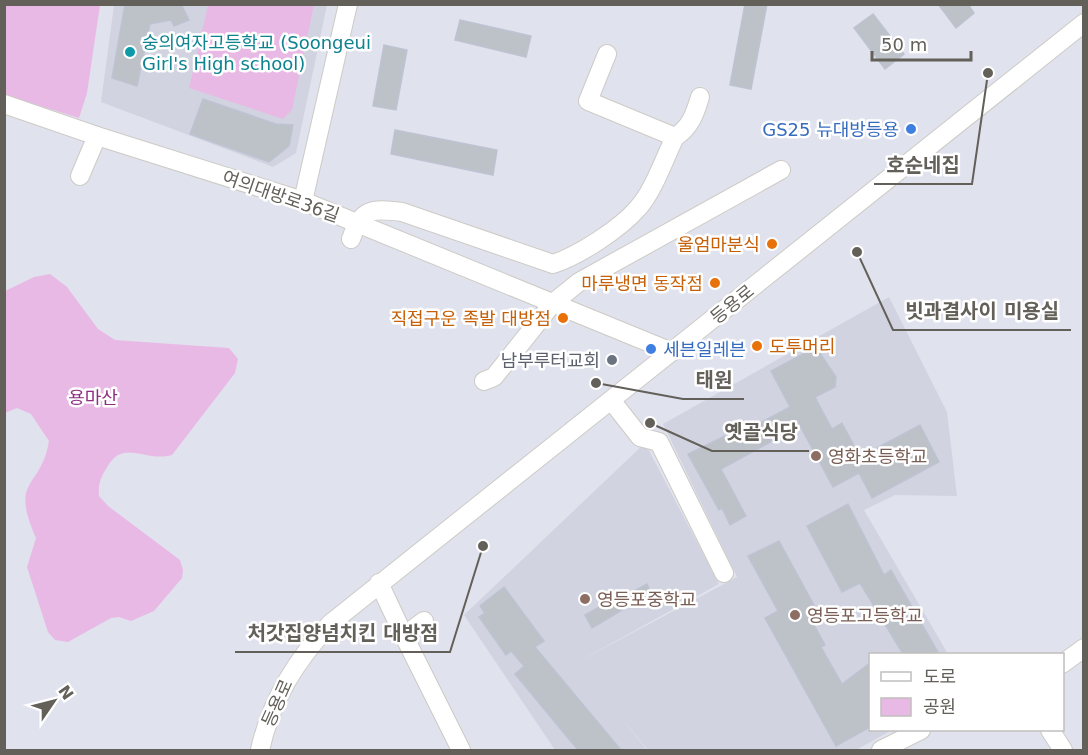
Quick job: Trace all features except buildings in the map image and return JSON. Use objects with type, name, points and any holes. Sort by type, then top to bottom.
[{"type":"street","points":[[303,201],[348,4]]},
{"type":"street","name":"등용로","points":[[260,750],[273,707],[297,662],[331,623],[1083,23]]},
{"type":"street","points":[[607,54],[588,101],[675,137]]},
{"type":"street","points":[[354,231],[367,211],[381,209],[402,212],[553,264],[570,258],[640,207],[675,137],[684,131],[694,116],[700,97]]},
{"type":"street","name":"여의대방로36길","points":[[4,104],[303,201],[354,231],[553,303],[672,352]]},
{"type":"street","points":[[80,176],[97,136]]},
{"type":"street","points":[[484,381],[494,377],[553,303],[579,282],[781,170]]},
{"type":"street","points":[[611,400],[640,437],[659,442],[724,573]]},
{"type":"street","points":[[379,583],[461,750]]},
{"type":"street","points":[[405,636],[424,621]]},
{"type":"street","points":[[1064,662],[1083,648]]},
{"type":"street","points":[[881,750],[917,731]]},
{"type":"street","points":[[1051,731],[1063,750]]},
{"type":"shaded area","points":[[114,5],[327,5],[296,153],[273,167],[101,102]]},
{"type":"shaded area","points":[[889,297],[947,412],[957,496],[895,495],[864,510],[947,653],[869,653],[869,731],[890,731],[856,750],[648,750],[619,715],[647,750],[555,750],[464,615],[645,443],[719,584],[576,663],[737,577],[663,424]]},
{"type":"green space","points":[[4,5],[100,5],[87,93],[79,118],[5,95]]},
{"type":"green space","points":[[208,5],[314,5],[292,110],[283,119],[189,88]]},
{"type":"green space","name":"용마산","points":[[50,274],[67,287],[98,329],[115,340],[229,348],[238,359],[235,373],[172,455],[162,457],[135,453],[120,454],[113,460],[100,482],[99,496],[108,506],[180,560],[183,570],[182,578],[154,611],[131,621],[119,617],[111,618],[68,642],[55,640],[48,632],[27,567],[36,538],[28,518],[26,493],[45,457],[49,441],[31,414],[17,408],[5,413],[5,291],[34,277]]},
{"type":"place","name":"숭의여자고등학교 (Soongeui Girl's High school)","points":[[130,52]]},
{"type":"place","name":"호순네집","points":[[988,73]]},
{"type":"place","name":"GS25 뉴대방등용","points":[[911,129]]},
{"type":"place","name":"울엄마분식","points":[[772,244]]},
{"type":"place","name":"빗과결사이 미용실","points":[[857,252]]},
{"type":"place","name":"마루냉면 동작점","points":[[715,283]]},
{"type":"place","name":"직접구운 족발 대방점","points":[[563,318]]},
{"type":"place","name":"도투머리","points":[[757,346]]},
{"type":"place","name":"세븐일레븐","points":[[651,349]]},
{"type":"place","name":"남부루터교회","points":[[612,360]]},
{"type":"place","name":"태원","points":[[596,383]]},
{"type":"place","name":"옛골식당","points":[[650,423]]},
{"type":"place","name":"영화초등학교","points":[[816,456]]},
{"type":"place","name":"처갓집양념치킨 대방점","points":[[483,546]]},
{"type":"place","name":"영등포중학교","points":[[585,599]]},
{"type":"place","name":"영등포고등학교","points":[[795,615]]}]
